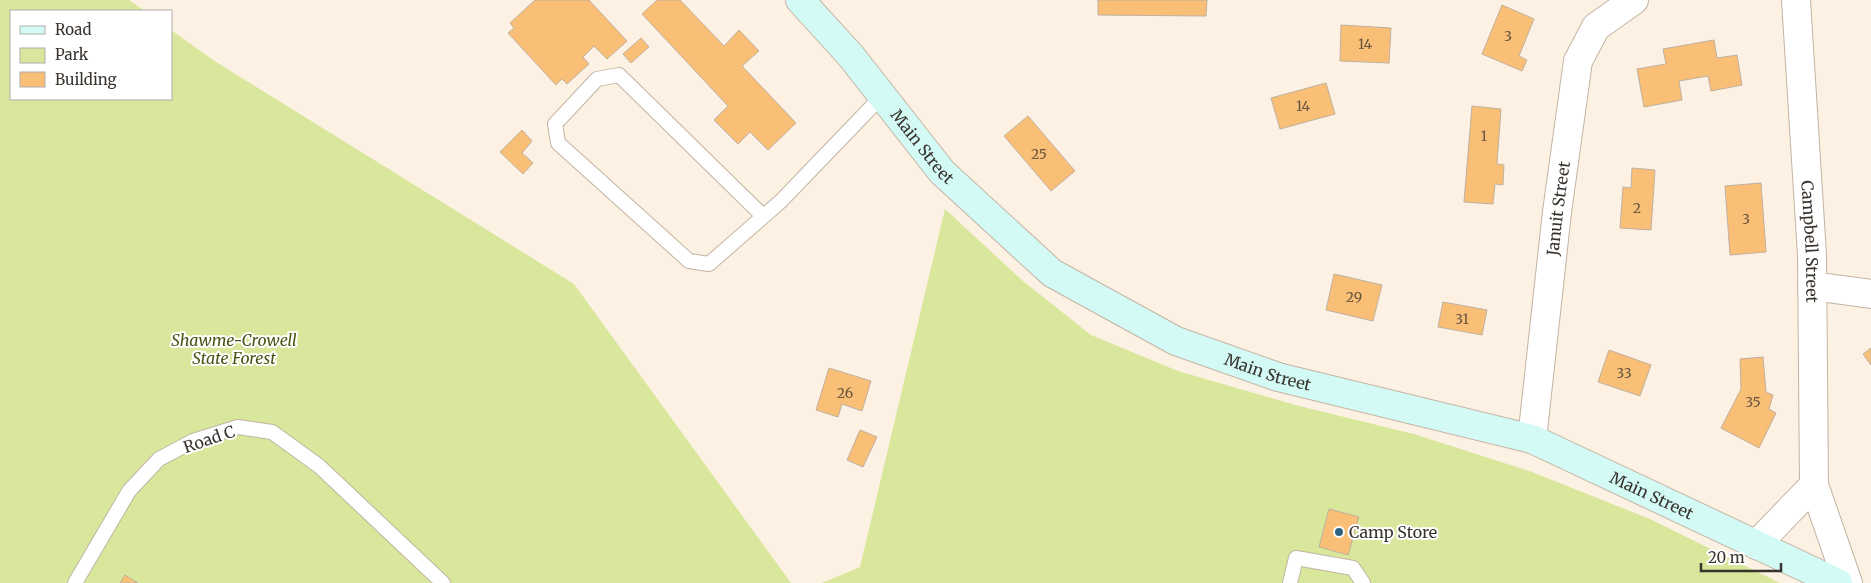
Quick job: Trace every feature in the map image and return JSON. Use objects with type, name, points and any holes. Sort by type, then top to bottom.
[{"type":"main road","name":"Main Street","points":[[800,0],[850,56],[942,172],[1052,273],[1176,341],[1278,377],[1532,440],[1838,583]]},
{"type":"street","name":"Januit Street","points":[[1532,440],[1557,212],[1578,62],[1596,27],[1634,0]]},
{"type":"street","name":"Campbell Street","points":[[1796,0],[1812,286],[1814,485],[1848,583]]},
{"type":"street","points":[[1812,286],[1871,294]]},
{"type":"street","points":[[1756,545],[1814,485]]},
{"type":"lane","points":[[763,216],[619,75],[597,79],[555,124],[558,143],[689,261],[709,264],[781,201],[882,96]]},
{"type":"lane","name":"Road C","points":[[75,583],[129,492],[159,459],[193,441],[238,427],[272,432],[319,466],[443,583]]},
{"type":"lane","points":[[1290,583],[1296,558],[1353,568],[1363,583]]},
{"type":"green space","name":"Shawme-Crowell State Forest","points":[[0,0],[129,0],[144,10],[10,10],[10,100],[172,100],[172,31],[216,62],[574,284],[791,583],[0,583]]},
{"type":"green space","points":[[945,209],[1023,281],[1091,335],[1178,371],[1299,406],[1414,434],[1532,472],[1650,519],[1780,583],[822,583],[860,567]]},
{"type":"building","points":[[535,0],[589,0],[627,41],[607,59],[594,46],[583,57],[589,64],[567,84],[562,79],[556,85],[508,33],[514,28],[510,23]]},
{"type":"building","points":[[657,0],[680,0],[724,46],[739,30],[759,51],[742,66],[796,123],[768,150],[750,132],[738,144],[714,120],[728,106],[642,14]]},
{"type":"building","points":[[1098,0],[1207,0],[1206,16],[1098,15]]},
{"type":"building","points":[[1502,5],[1534,19],[1519,56],[1527,60],[1522,71],[1482,54]]},
{"type":"building","points":[[1341,25],[1391,28],[1389,63],[1340,61]]},
{"type":"building","points":[[641,38],[649,47],[631,63],[623,54]]},
{"type":"building","points":[[1714,40],[1717,58],[1737,55],[1742,85],[1711,91],[1708,76],[1679,81],[1682,100],[1644,107],[1637,69],[1666,64],[1663,49]]},
{"type":"building","points":[[1326,83],[1335,114],[1280,129],[1271,98]]},
{"type":"building","points":[[1472,106],[1501,109],[1497,164],[1504,165],[1503,185],[1495,184],[1493,204],[1464,202]]},
{"type":"building","points":[[1028,116],[1075,171],[1051,191],[1004,136]]},
{"type":"building","points":[[522,130],[532,141],[522,153],[533,163],[523,174],[500,152]]},
{"type":"building","points":[[1632,168],[1655,170],[1651,230],[1620,228],[1623,187],[1631,188]]},
{"type":"building","points":[[1761,183],[1766,252],[1730,255],[1725,186]]},
{"type":"building","points":[[1334,274],[1382,285],[1373,321],[1326,310]]},
{"type":"building","points":[[1443,302],[1487,310],[1482,335],[1438,327]]},
{"type":"building","points":[[1871,348],[1871,365],[1863,354]]},
{"type":"building","points":[[1609,350],[1651,365],[1640,396],[1598,382]]},
{"type":"building","points":[[1763,357],[1766,392],[1773,395],[1769,409],[1776,413],[1759,448],[1721,428],[1741,389],[1740,359]]},
{"type":"building","points":[[829,368],[871,381],[862,411],[842,404],[838,417],[816,410]]},
{"type":"building","points":[[860,430],[877,437],[863,467],[847,460]]},
{"type":"building","name":"Camp Store","points":[[1329,509],[1359,517],[1348,555],[1319,547]]},
{"type":"building","points":[[125,575],[138,583],[120,583]]},
{"type":"place","name":"Camp Store","points":[[1339,532]]}]
